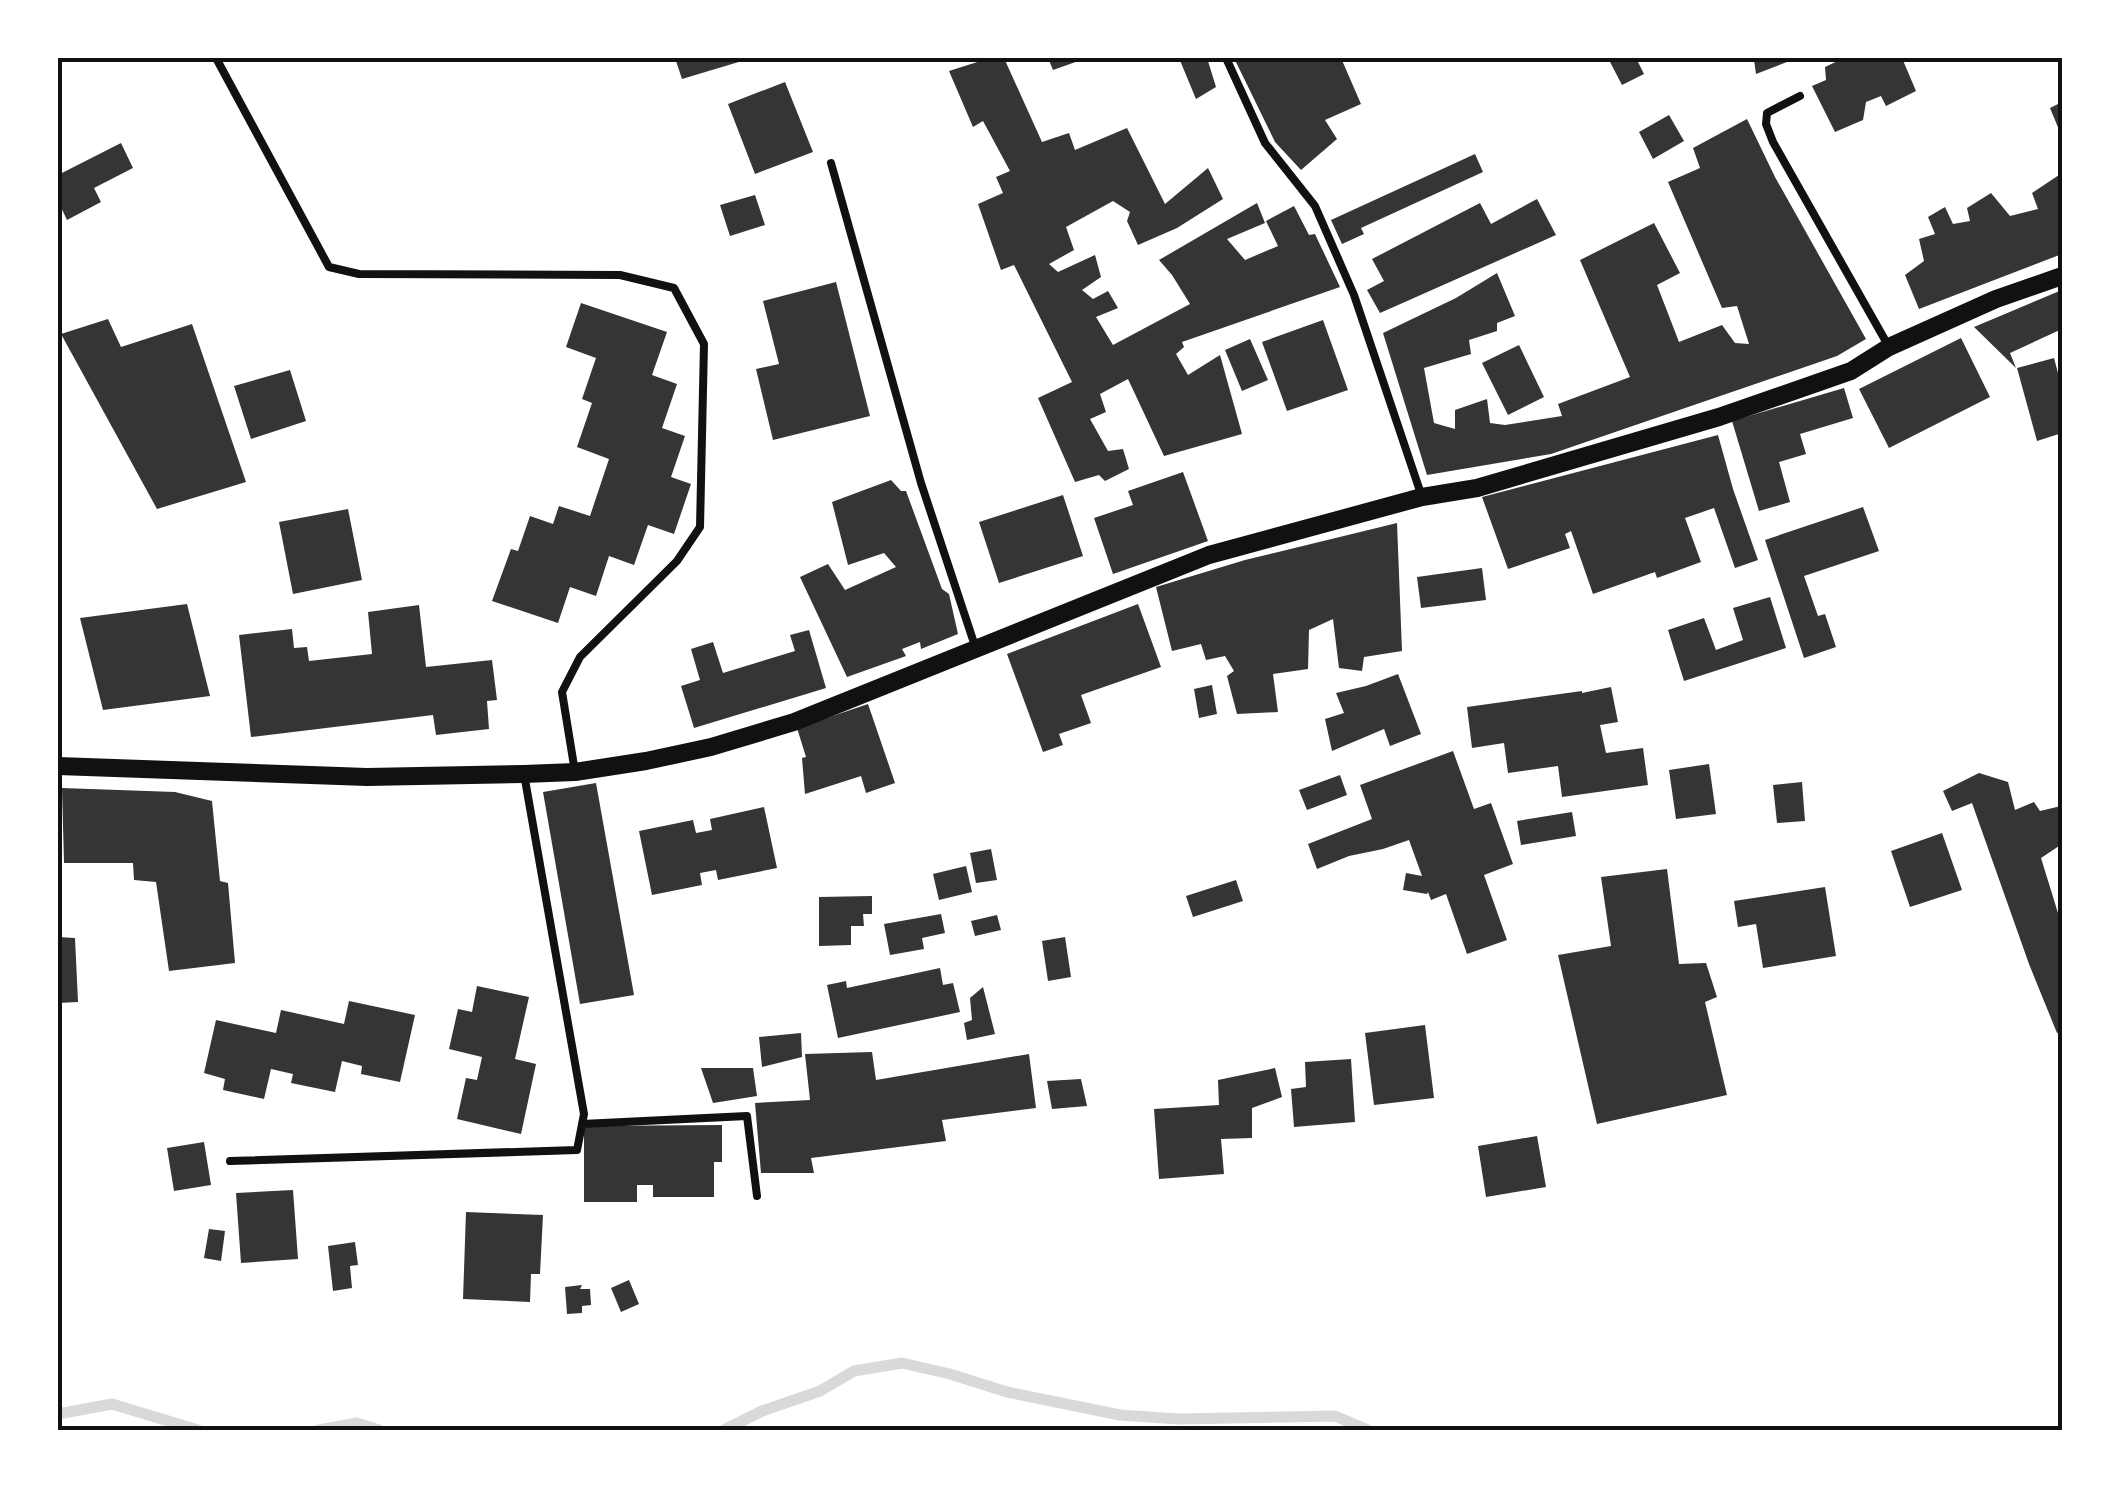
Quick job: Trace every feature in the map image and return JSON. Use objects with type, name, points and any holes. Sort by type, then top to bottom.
[{"type":"street","points":[[58,766],[366,776],[524,774],[575,772],[711,747],[794,722],[1209,555],[1422,497],[1477,488],[1718,417],[1851,370],[1996,299],[2062,276]]},
{"type":"lane","points":[[216,58],[330,266],[359,274],[620,276],[674,288],[704,344],[700,527],[677,561],[580,657],[562,692],[575,772]]},
{"type":"lane","points":[[1226,58],[1265,142],[1315,206],[1354,295],[1422,497]]},
{"type":"lane","points":[[1800,96],[1766,113],[1766,124],[1890,348]]},
{"type":"lane","points":[[831,163],[921,484],[976,650]]},
{"type":"lane","points":[[230,1161],[577,1150],[584,1114],[524,774]]},
{"type":"lane","points":[[582,1124],[747,1116],[757,1196]]},
{"type":"building","points":[[675,58],[752,58],[682,79]]},
{"type":"building","points":[[990,58],[1004,58],[1042,142],[1069,133],[1075,150],[1127,128],[1165,204],[1208,168],[1223,199],[1177,228],[1138,245],[1127,221],[1130,212],[1113,201],[1066,227],[1074,250],[1049,264],[1058,272],[1095,255],[1101,277],[1082,290],[1093,299],[1108,291],[1118,308],[1096,317],[1113,345],[1190,304],[1159,260],[1257,203],[1265,223],[1227,239],[1245,260],[1278,246],[1266,221],[1294,206],[1309,235],[1315,234],[1340,287],[1182,342],[1184,347],[1176,354],[1188,375],[1220,355],[1242,434],[1164,456],[1128,379],[1100,394],[1106,412],[1090,419],[1108,451],[1123,449],[1129,469],[1105,481],[1099,475],[1075,482],[1038,398],[1072,382],[1014,265],[1001,270],[978,204],[1003,193],[996,177],[1010,171],[983,121],[973,127],[949,71]]},
{"type":"building","points":[[1048,58],[1087,58],[1053,70]]},
{"type":"building","points":[[1179,58],[1215,58],[1208,61],[1216,87],[1196,99]]},
{"type":"building","points":[[1234,58],[1341,58],[1361,104],[1325,120],[1337,139],[1301,170],[1275,142]]},
{"type":"building","points":[[1608,58],[1636,58],[1644,74],[1622,85]]},
{"type":"building","points":[[1756,58],[1797,58],[1756,74]]},
{"type":"building","points":[[1844,58],[1902,58],[1916,91],[1886,106],[1881,96],[1866,102],[1863,120],[1835,132],[1812,86],[1826,80],[1825,67]]},
{"type":"building","points":[[785,82],[813,152],[755,174],[728,104]]},
{"type":"building","points":[[2062,102],[2062,137],[2050,108]]},
{"type":"building","points":[[1669,115],[1684,141],[1653,159],[1639,132]]},
{"type":"building","points":[[1747,119],[1866,339],[1837,356],[1551,454],[1427,475],[1383,333],[1456,298],[1497,273],[1515,316],[1497,323],[1497,331],[1469,340],[1471,354],[1424,368],[1434,423],[1455,429],[1455,410],[1487,399],[1490,423],[1505,425],[1562,416],[1558,404],[1630,377],[1580,260],[1654,223],[1680,273],[1657,285],[1679,342],[1722,325],[1735,343],[1749,344],[1737,306],[1722,308],[1668,182],[1700,168],[1693,148]]},
{"type":"building","points":[[121,143],[133,168],[94,188],[101,202],[67,220],[58,201],[58,175]]},
{"type":"building","points":[[1475,154],[1483,172],[1361,228],[1364,234],[1342,244],[1331,220]]},
{"type":"building","points":[[2062,173],[2062,254],[1919,309],[1905,275],[1924,261],[1919,239],[1935,234],[1928,217],[1945,207],[1953,224],[1970,221],[1967,208],[1991,193],[2010,216],[2038,209],[2032,193]]},
{"type":"building","points":[[755,195],[765,225],[730,236],[720,205]]},
{"type":"building","points":[[1537,199],[1556,235],[1380,313],[1367,290],[1384,281],[1372,259],[1480,203],[1491,224]]},
{"type":"building","points":[[836,282],[870,416],[773,440],[756,369],[779,364],[763,301]]},
{"type":"building","points":[[2062,290],[2062,329],[2010,353],[2016,368],[1974,327]]},
{"type":"building","points":[[581,303],[667,332],[652,375],[677,384],[662,428],[685,436],[671,477],[691,484],[674,534],[648,525],[634,565],[609,556],[596,596],[570,587],[558,623],[492,601],[511,549],[518,551],[530,516],[553,524],[559,506],[590,516],[609,459],[577,447],[592,403],[582,399],[596,358],[566,347]]},
{"type":"building","points":[[108,319],[121,347],[192,324],[246,482],[157,509],[61,334]]},
{"type":"building","points":[[1323,320],[1348,390],[1287,411],[1262,342]]},
{"type":"building","points":[[1961,338],[1990,397],[1889,448],[1859,389]]},
{"type":"building","points":[[1250,339],[1268,380],[1242,391],[1225,350]]},
{"type":"building","points":[[1519,345],[1544,397],[1508,415],[1482,363]]},
{"type":"building","points":[[2054,358],[2062,388],[2062,433],[2037,441],[2017,368]]},
{"type":"building","points":[[290,370],[306,421],[251,439],[234,386]]},
{"type":"building","points":[[1844,388],[1853,418],[1800,434],[1806,454],[1779,462],[1790,502],[1759,511],[1732,421]]},
{"type":"building","points":[[1718,435],[1758,560],[1735,568],[1714,508],[1685,518],[1701,562],[1657,578],[1655,572],[1593,594],[1571,531],[1565,534],[1570,548],[1508,569],[1482,497]]},
{"type":"building","points":[[1183,472],[1208,541],[1113,574],[1094,518],[1133,505],[1128,491]]},
{"type":"building","points":[[891,480],[906,491],[942,589],[949,594],[958,634],[921,649],[920,642],[902,649],[906,656],[847,677],[800,577],[828,564],[845,590],[896,567],[884,553],[848,565],[832,502]]},
{"type":"building","points":[[1063,495],[1083,556],[999,583],[979,522]]},
{"type":"building","points":[[1863,507],[1879,551],[1804,576],[1818,616],[1825,614],[1836,647],[1804,658],[1765,540]]},
{"type":"building","points":[[348,509],[362,580],[293,594],[279,522]]},
{"type":"building","points":[[1397,523],[1402,651],[1364,657],[1362,671],[1339,668],[1333,619],[1309,630],[1308,669],[1273,674],[1278,712],[1237,714],[1227,676],[1234,671],[1225,656],[1206,660],[1201,644],[1172,651],[1156,587],[1245,560]]},
{"type":"building","points":[[1482,568],[1486,600],[1421,608],[1417,577]]},
{"type":"building","points":[[1770,597],[1786,648],[1684,681],[1668,630],[1704,618],[1716,650],[1743,640],[1733,608]]},
{"type":"building","points":[[187,604],[210,696],[103,710],[80,618]]},
{"type":"building","points":[[1138,604],[1161,667],[1081,695],[1091,723],[1059,734],[1063,745],[1043,752],[1007,654]]},
{"type":"building","points":[[419,605],[426,667],[492,660],[497,700],[487,701],[489,729],[436,735],[433,715],[251,737],[239,635],[292,629],[294,648],[307,647],[309,661],[372,654],[368,612]]},
{"type":"building","points":[[809,630],[826,688],[694,728],[681,686],[700,680],[691,649],[713,642],[723,673],[795,651],[790,635]]},
{"type":"building","points":[[1398,674],[1421,734],[1390,746],[1384,729],[1332,751],[1325,719],[1344,713],[1336,693]]},
{"type":"building","points":[[1212,685],[1217,714],[1199,718],[1194,689]]},
{"type":"building","points":[[1611,687],[1618,722],[1600,725],[1606,753],[1643,748],[1648,785],[1562,797],[1558,766],[1508,773],[1504,743],[1472,748],[1467,707]]},
{"type":"building","points":[[868,704],[895,783],[866,793],[861,776],[805,794],[802,758],[806,757],[797,728]]},
{"type":"building","points":[[1453,751],[1474,809],[1491,803],[1513,864],[1484,875],[1507,940],[1467,954],[1446,894],[1431,900],[1428,892],[1403,890],[1406,873],[1422,876],[1409,840],[1317,869],[1308,844],[1372,819],[1360,785]]},
{"type":"building","points":[[1709,764],[1716,814],[1676,819],[1669,770]]},
{"type":"building","points":[[1979,773],[2008,782],[2015,810],[2034,802],[2040,811],[2061,806],[2062,844],[2041,858],[2062,926],[2062,1032],[2057,1033],[2029,964],[1972,803],[1952,811],[1943,791]]},
{"type":"building","points":[[1340,775],[1347,795],[1307,810],[1299,790]]},
{"type":"building","points":[[1802,782],[1805,821],[1777,823],[1773,785]]},
{"type":"building","points":[[596,783],[634,995],[580,1004],[543,792]]},
{"type":"building","points":[[62,788],[175,792],[212,801],[220,881],[228,883],[235,963],[169,971],[156,882],[134,880],[133,863],[64,863]]},
{"type":"building","points":[[764,807],[777,868],[718,880],[716,870],[700,873],[702,885],[652,895],[639,831],[693,820],[696,833],[712,830],[710,819]]},
{"type":"building","points":[[1572,812],[1576,836],[1521,845],[1517,821]]},
{"type":"building","points":[[1942,833],[1962,890],[1910,907],[1891,851]]},
{"type":"building","points":[[991,849],[997,880],[976,883],[970,853]]},
{"type":"building","points":[[966,866],[972,892],[939,900],[933,874]]},
{"type":"building","points":[[1667,869],[1679,964],[1706,963],[1717,997],[1705,1002],[1727,1095],[1597,1124],[1558,955],[1611,946],[1601,877]]},
{"type":"building","points":[[1236,880],[1243,901],[1193,917],[1186,896]]},
{"type":"building","points":[[1825,887],[1836,956],[1763,968],[1756,924],[1738,927],[1734,901]]},
{"type":"building","points":[[872,896],[872,914],[863,914],[864,926],[851,926],[851,945],[819,946],[819,897]]},
{"type":"building","points":[[941,914],[945,933],[922,938],[924,949],[890,955],[884,924]]},
{"type":"building","points":[[997,915],[1001,930],[975,936],[971,921]]},
{"type":"building","points":[[58,937],[75,938],[78,1002],[58,1003]]},
{"type":"building","points":[[1065,937],[1071,977],[1048,981],[1042,941]]},
{"type":"building","points":[[940,968],[943,985],[953,983],[960,1012],[838,1038],[827,985],[846,981],[847,988]]},
{"type":"building","points":[[477,986],[529,997],[515,1059],[536,1064],[521,1134],[457,1119],[466,1078],[477,1080],[482,1057],[449,1049],[458,1009],[472,1012]]},
{"type":"building","points":[[983,987],[995,1034],[967,1040],[964,1023],[972,1020],[970,998]]},
{"type":"building","points":[[349,1001],[415,1015],[400,1082],[361,1074],[362,1066],[342,1061],[335,1092],[291,1083],[293,1074],[271,1069],[264,1099],[223,1090],[225,1079],[204,1073],[216,1020],[276,1033],[281,1010],[344,1024]]},
{"type":"building","points":[[1425,1025],[1434,1098],[1374,1105],[1365,1033]]},
{"type":"building","points":[[801,1033],[802,1057],[762,1067],[759,1037]]},
{"type":"building","points":[[872,1052],[876,1080],[1029,1054],[1036,1108],[942,1120],[946,1141],[811,1158],[814,1173],[761,1173],[755,1103],[810,1100],[805,1054]]},
{"type":"building","points":[[1351,1059],[1355,1122],[1294,1127],[1291,1089],[1306,1087],[1305,1062]]},
{"type":"building","points":[[701,1068],[753,1068],[757,1096],[713,1103]]},
{"type":"building","points":[[1275,1068],[1282,1097],[1252,1108],[1252,1138],[1221,1139],[1224,1174],[1159,1179],[1154,1109],[1219,1105],[1218,1080]]},
{"type":"building","points":[[1081,1079],[1087,1106],[1052,1109],[1047,1081]]},
{"type":"building","points":[[722,1125],[722,1162],[714,1162],[714,1197],[653,1197],[653,1185],[637,1185],[637,1202],[584,1202],[584,1126]]},
{"type":"building","points":[[1537,1136],[1546,1187],[1486,1197],[1478,1146]]},
{"type":"building","points":[[204,1142],[211,1185],[174,1191],[167,1148]]},
{"type":"building","points":[[293,1190],[298,1259],[241,1263],[236,1193]]},
{"type":"building","points":[[466,1212],[543,1215],[540,1274],[531,1274],[530,1302],[463,1299]]},
{"type":"building","points":[[209,1229],[225,1231],[221,1261],[204,1258]]},
{"type":"building","points":[[355,1242],[358,1265],[350,1266],[352,1288],[333,1291],[328,1246]]},
{"type":"building","points":[[629,1280],[639,1304],[621,1312],[611,1288]]},
{"type":"building","points":[[582,1285],[580,1289],[590,1289],[591,1305],[582,1306],[582,1313],[567,1314],[565,1287]]},
{"type":"waterway","points":[[724,1430],[762,1411],[820,1391],[854,1371],[902,1363],[1007,1392],[1120,1415],[1179,1419],[1335,1416],[1368,1430]]},
{"type":"waterway","points":[[58,1414],[112,1404],[198,1430]]},
{"type":"waterway","points":[[319,1430],[357,1423],[379,1430]]}]
